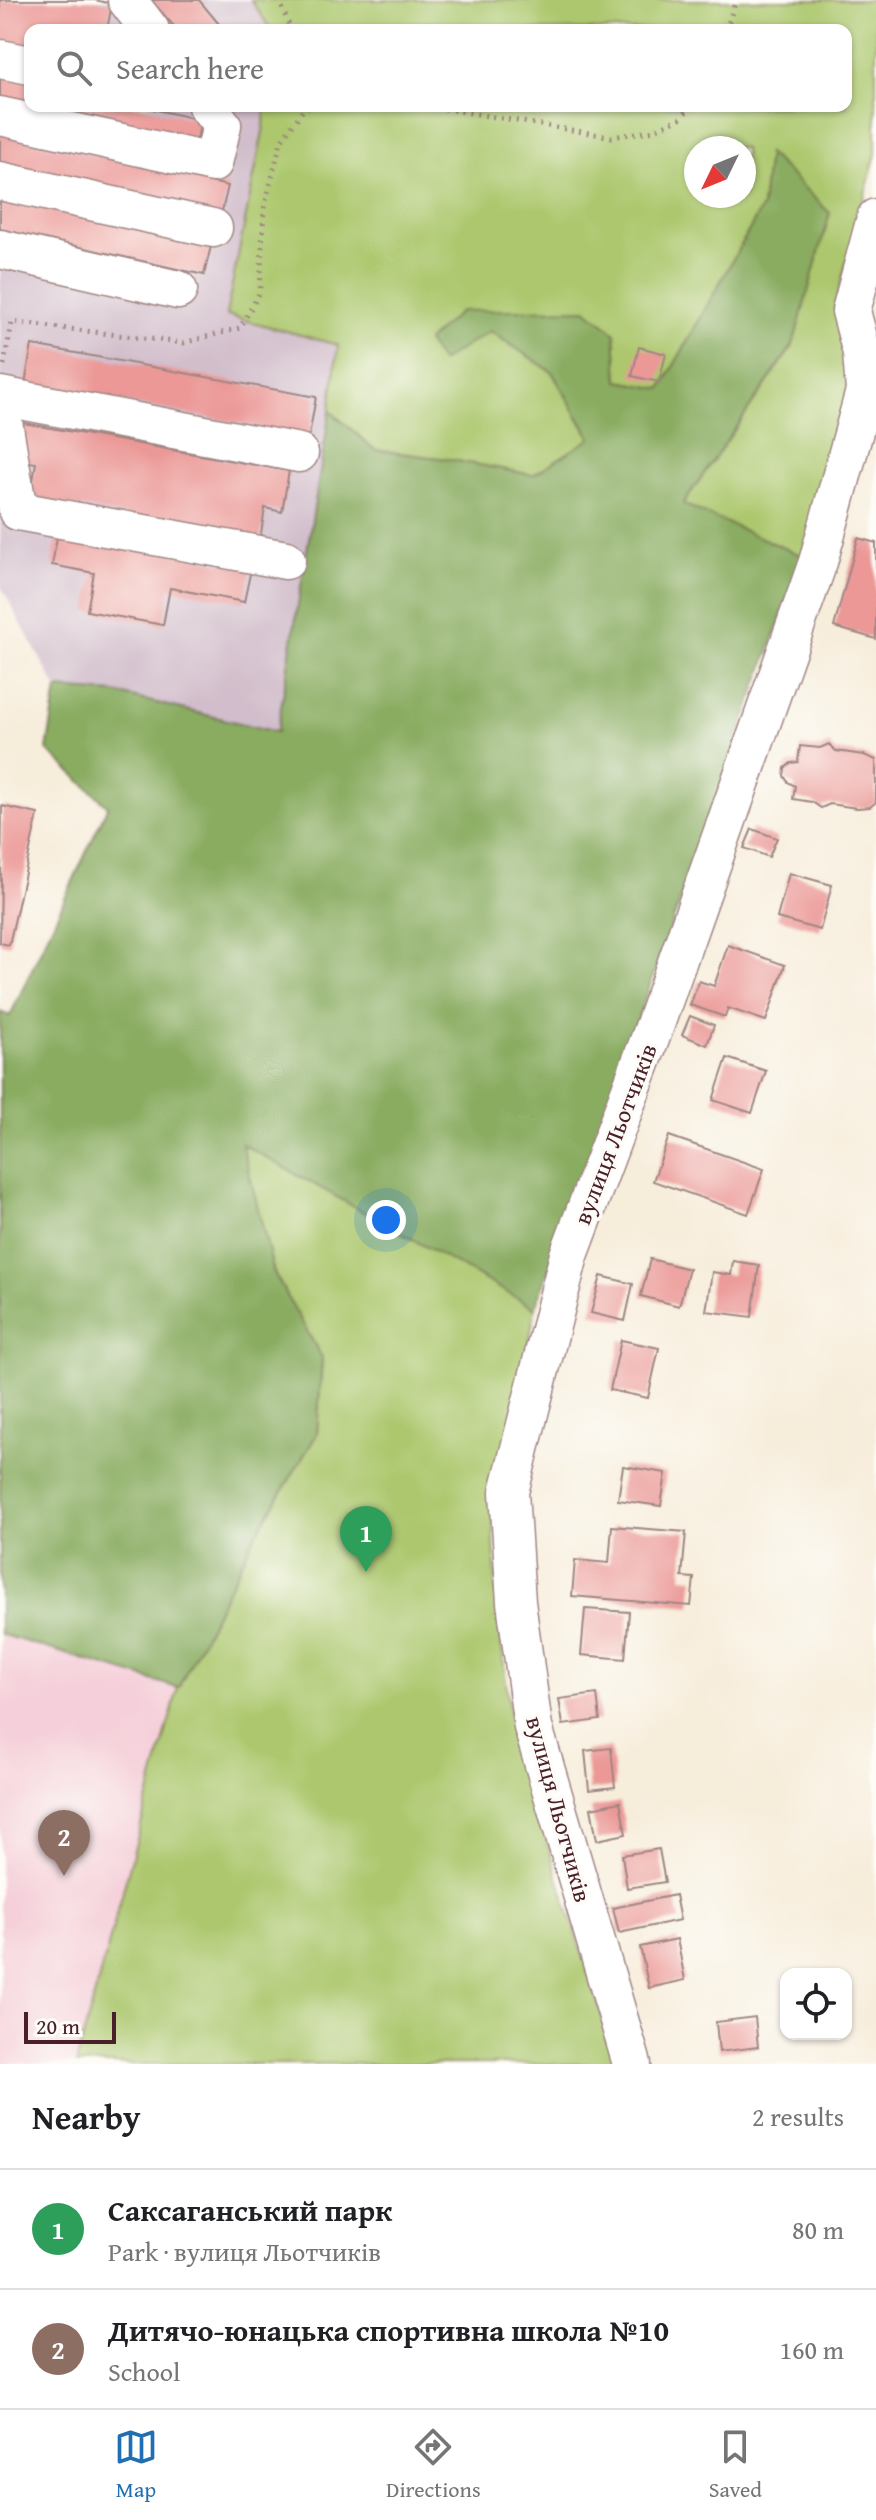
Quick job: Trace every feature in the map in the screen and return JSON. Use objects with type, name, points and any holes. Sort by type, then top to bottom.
[{"type":"street","points":[[127,0],[145,24]]},
{"type":"street","points":[[0,59],[24,64]]},
{"type":"street","points":[[0,116],[213,163],[222,125],[212,112]]},
{"type":"street","points":[[0,181],[213,228]]},
{"type":"street","name":"вулиця Льотчиків","points":[[632,2064],[533,1727],[516,1602],[509,1492],[569,1255],[651,1036],[818,562],[865,391],[862,353],[851,311],[876,218]]},
{"type":"street","points":[[0,249],[178,290]]},
{"type":"street","points":[[0,396],[299,453]]},
{"type":"street","points":[[0,404],[18,511],[286,560]]},
{"type":"path","points":[[279,0],[289,24]]},
{"type":"path","points":[[728,24],[736,0]]},
{"type":"path","points":[[464,112],[612,137],[655,130],[686,112]]},
{"type":"shaded area","points":[[0,0],[251,0],[267,24],[24,24],[24,112],[265,112],[264,127],[338,345],[277,732],[115,693],[57,689],[0,585]]},
{"type":"shaded area","points":[[0,1634],[178,1688],[76,2064],[0,2064]]},
{"type":"green space","points":[[251,0],[876,0],[876,154],[835,305],[852,394],[803,556],[682,505],[793,346],[768,155],[762,207],[661,389],[618,381],[615,334],[586,309],[427,341],[441,361],[490,331],[552,372],[591,439],[533,475],[375,450],[330,411],[338,345],[226,315],[265,112],[852,112],[852,24],[267,24]]},
{"type":"green space","points":[[768,153],[830,213],[793,345],[683,504],[803,556],[535,1308],[242,1144],[274,1273],[322,1358],[317,1434],[254,1538],[178,1688],[0,1634],[0,1012],[10,1016],[108,806],[47,750],[57,689],[115,693],[277,732],[330,411],[375,450],[533,475],[591,438],[552,372],[490,331],[441,362],[427,341],[461,311],[586,309],[615,333],[618,381],[661,389],[762,207]]},
{"type":"green space","points":[[241,1143],[535,1308],[525,1367],[492,1494],[497,1606],[512,1732],[617,2064],[76,2064],[178,1688],[254,1538],[317,1434],[322,1358],[274,1273]]},
{"type":"building","points":[[0,0],[95,0],[112,4],[108,24],[24,24],[24,45],[0,40]]},
{"type":"building","points":[[151,0],[199,0],[219,24],[172,24]]},
{"type":"building","points":[[0,74],[24,80],[24,109],[0,104]]},
{"type":"building","points":[[35,112],[166,112],[201,120],[195,148]]},
{"type":"building","points":[[0,134],[228,186],[221,215],[0,165]]},
{"type":"building","points":[[0,199],[211,246],[204,275],[0,229]]},
{"type":"building","points":[[32,345],[316,397],[309,436],[25,384]]},
{"type":"building","points":[[639,347],[666,354],[659,382],[632,376]]},
{"type":"building","points":[[23,423],[289,471],[282,512],[265,508],[260,540],[30,498],[36,463],[17,460]]},
{"type":"building","points":[[58,532],[251,569],[244,602],[170,588],[163,625],[87,611],[94,573],[52,565]]},
{"type":"building","points":[[858,538],[876,543],[876,639],[834,627]]},
{"type":"building","points":[[829,744],[836,751],[876,760],[876,802],[870,807],[830,804],[821,808],[812,802],[793,799],[795,786],[784,776],[785,768],[798,762],[800,746],[820,748]]},
{"type":"building","points":[[2,806],[38,814],[9,945],[0,943]]},
{"type":"building","points":[[752,829],[777,838],[769,857],[744,848]]},
{"type":"building","points":[[789,873],[832,885],[820,930],[777,918]]},
{"type":"building","points":[[728,945],[785,965],[766,1021],[728,1008],[725,1017],[690,1005],[699,981],[714,986]]},
{"type":"building","points":[[690,1016],[714,1025],[707,1045],[682,1035]]},
{"type":"building","points":[[727,1058],[766,1071],[752,1113],[713,1100]]},
{"type":"building","points":[[669,1136],[764,1169],[748,1214],[653,1181]]},
{"type":"building","points":[[650,1259],[689,1269],[679,1306],[641,1296]]},
{"type":"building","points":[[733,1261],[759,1265],[752,1317],[706,1311],[712,1272],[731,1275]]},
{"type":"building","points":[[601,1276],[633,1284],[625,1321],[591,1313]]},
{"type":"building","points":[[621,1340],[659,1348],[648,1398],[610,1390]]},
{"type":"building","points":[[623,1466],[666,1473],[661,1506],[618,1500]]},
{"type":"building","points":[[612,1526],[686,1532],[682,1577],[694,1578],[691,1606],[572,1596],[575,1560],[609,1563]]},
{"type":"building","points":[[585,1609],[629,1612],[625,1659],[581,1655]]},
{"type":"building","points":[[597,1694],[600,1720],[563,1725],[559,1699]]},
{"type":"building","points":[[611,1748],[615,1787],[589,1790],[585,1751]]},
{"type":"building","points":[[620,1802],[626,1834],[597,1840],[591,1808]]},
{"type":"building","points":[[659,1849],[665,1882],[627,1888],[622,1855]]},
{"type":"building","points":[[675,1895],[680,1920],[619,1933],[613,1908]]},
{"type":"building","points":[[677,1939],[685,1980],[649,1988],[640,1947]]},
{"type":"building","points":[[755,2017],[758,2047],[719,2052],[716,2022]]},
{"type":"place","name":"Саксаганський парк","points":[[366,1572]]},
{"type":"place","name":"Дитячо-юнацька спортивна школа №10","points":[[64,1876]]}]
